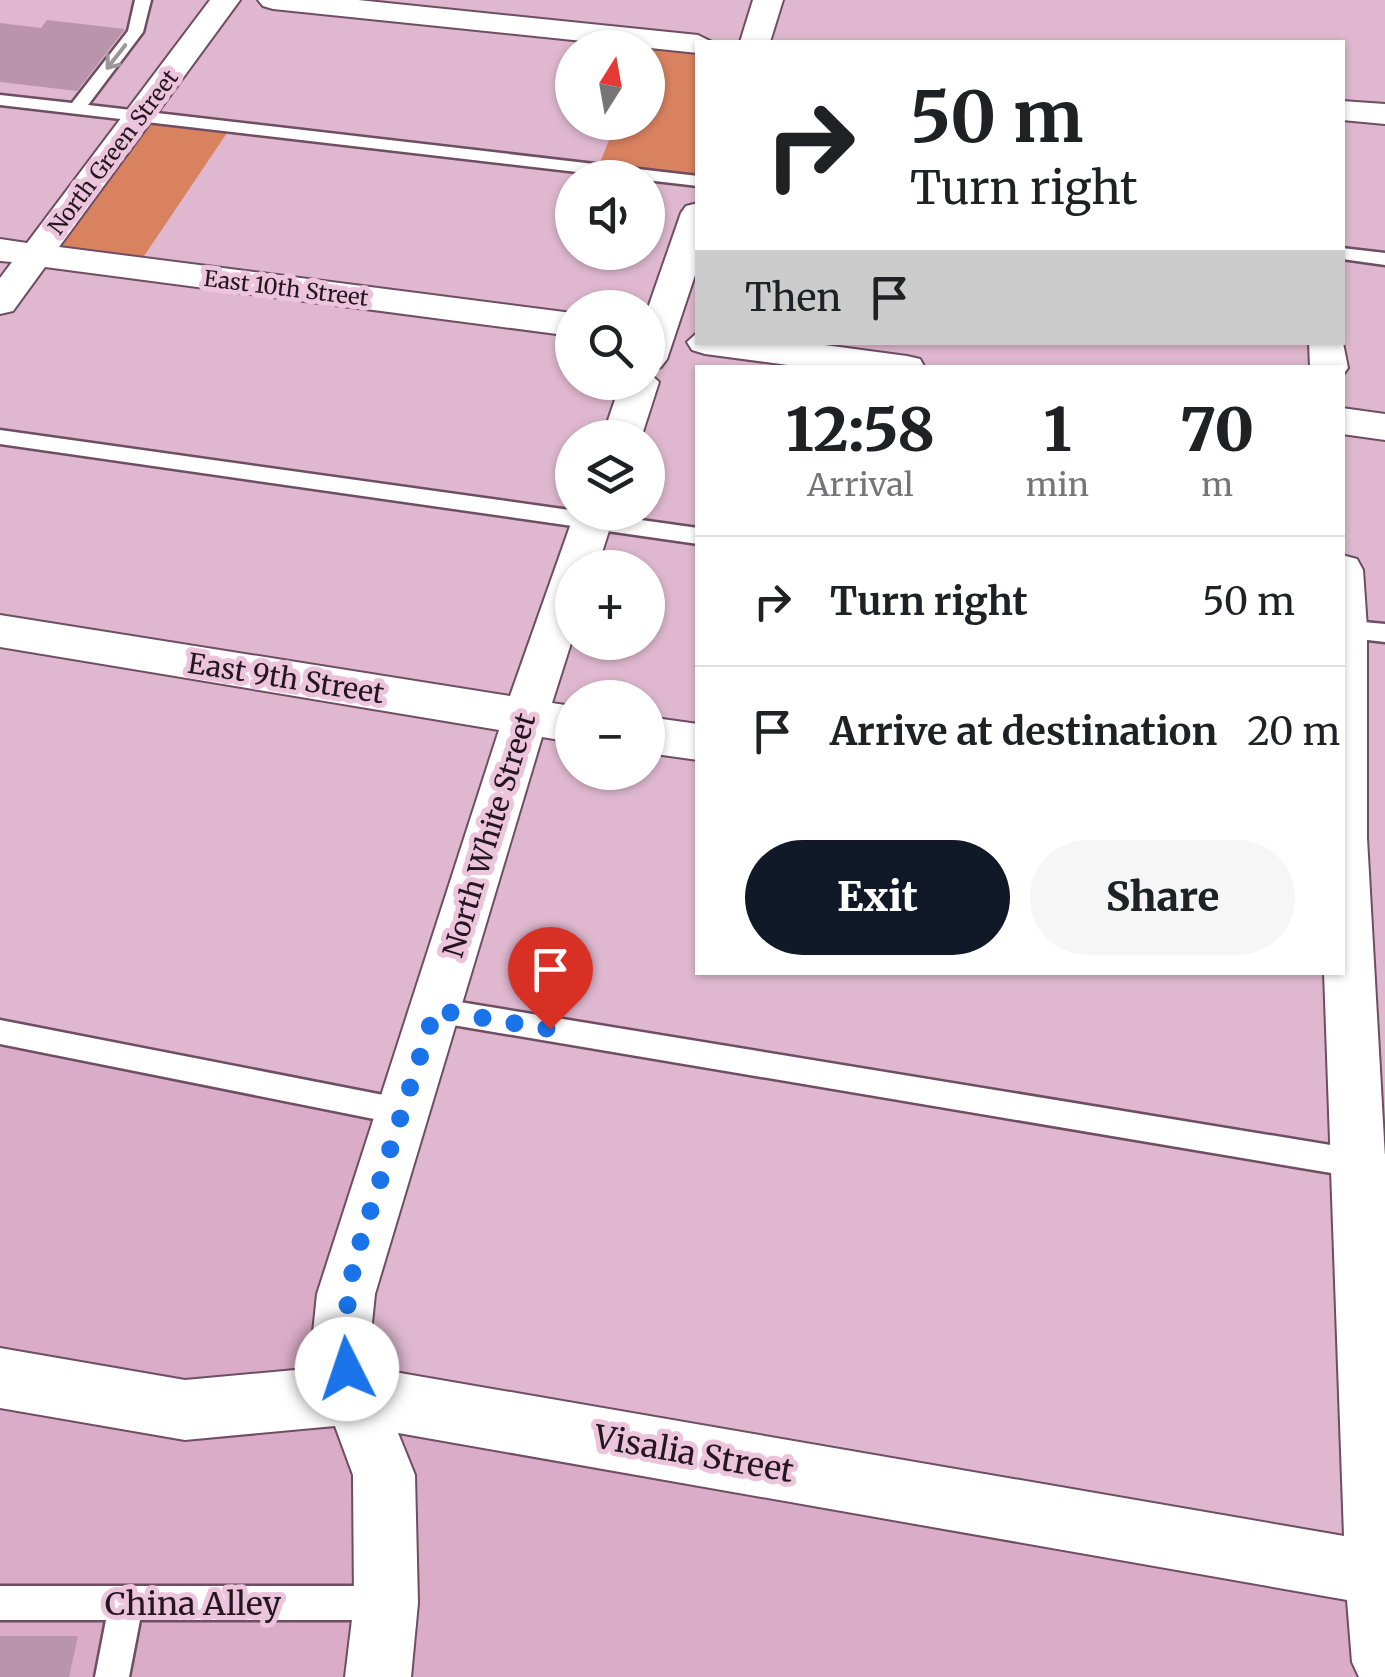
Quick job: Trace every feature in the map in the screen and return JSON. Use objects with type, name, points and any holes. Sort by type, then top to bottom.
[{"type":"street","name":"North Green Street","points":[[0,303],[226,0]]},
{"type":"street","points":[[273,0],[695,44]]},
{"type":"street","points":[[755,40],[768,0]]},
{"type":"street","points":[[1345,110],[1385,114]]},
{"type":"street","points":[[665,303],[695,221]]},
{"type":"street","name":"East 10th Street","points":[[0,250],[555,324]]},
{"type":"street","points":[[665,343],[695,342]]},
{"type":"street","points":[[729,345],[884,365]]},
{"type":"street","points":[[1345,422],[1385,427]]},
{"type":"street","points":[[1345,581],[1358,630],[1345,810]]},
{"type":"street","name":"East 9th Street","points":[[0,632],[549,720]]},
{"type":"street","name":"North White Street","points":[[378,1677],[386,1603],[384,1475],[353,1395],[342,1342],[346,1294],[435,1010],[549,720],[559,660]]},
{"type":"street","points":[[665,737],[695,742]]},
{"type":"street","points":[[1345,838],[1385,844]]},
{"type":"street","points":[[1345,861],[1371,1166],[1385,1662]]},
{"type":"street","name":"Visalia Street","points":[[0,1378],[185,1410],[353,1395],[1381,1574]]},
{"type":"lane","points":[[76,109],[135,32],[141,21],[139,7],[143,0]]},
{"type":"lane","points":[[0,100],[695,181]]},
{"type":"lane","points":[[1345,253],[1385,259]]},
{"type":"lane","points":[[0,437],[555,512]]},
{"type":"lane","points":[[665,530],[695,535]]},
{"type":"lane","points":[[435,1010],[1371,1166]]},
{"type":"lane","points":[[0,1032],[404,1112]]},
{"type":"lane","name":"China Alley","points":[[0,1603],[386,1603]]},
{"type":"lane","points":[[112,1677],[126,1604]]},
{"type":"shaded area","points":[[695,44],[695,181],[665,177],[665,160],[601,160],[609,140],[665,140],[665,47]]},
{"type":"shaded area","points":[[140,116],[231,127],[136,268],[36,255]]},
{"type":"shaded area","points":[[8,1034],[404,1112],[353,1395],[1377,1573],[1385,1677],[0,1677],[0,1050]]},
{"type":"building","points":[[47,20],[125,29],[77,91],[0,82],[0,23],[41,28]]},
{"type":"building","points":[[0,1636],[78,1636],[69,1677],[0,1677]]},
{"type":"route","points":[[347,1369],[342,1342],[346,1294],[435,1010],[550,1029]]}]
